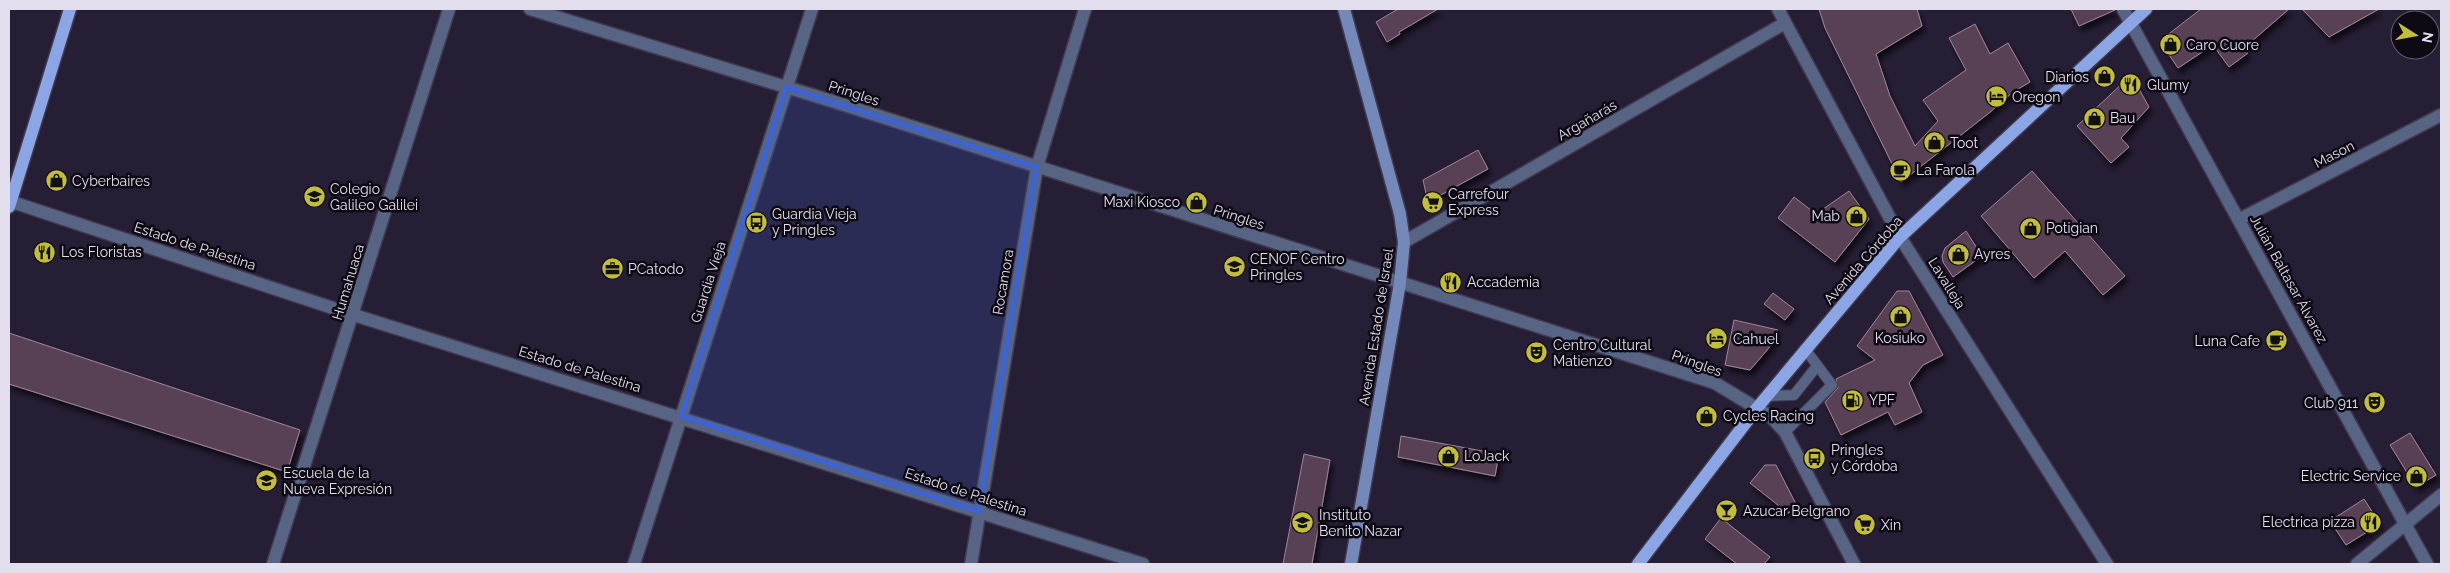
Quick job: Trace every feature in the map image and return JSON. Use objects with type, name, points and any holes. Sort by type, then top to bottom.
[{"type":"main road","points":[[9,203],[70,9]]},
{"type":"main road","name":"Avenida Estado de Israel","points":[[1344,9],[1390,173],[1404,242],[1400,283],[1351,564]]},
{"type":"main road","name":"Avenida Córdoba","points":[[1638,564],[1757,408],[1900,237],[2146,9]]},
{"type":"street","name":"Humahuaca","points":[[273,564],[354,315],[449,9]]},
{"type":"street","name":"Pringles","points":[[530,9],[786,87],[1715,383],[1771,416],[1785,432],[1854,564]]},
{"type":"street","name":"Guardia Vieja","points":[[634,564],[812,9]]},
{"type":"street","name":"Rocamora","points":[[971,564],[1037,167],[1085,9]]},
{"type":"street","name":"Lavalleja","points":[[1778,9],[1900,237],[2107,564]]},
{"type":"street","name":"Julián Baltasar Álvarez","points":[[2123,9],[2240,219],[2427,564]]},
{"type":"street","name":"Argañarás","points":[[1404,242],[1785,24]]},
{"type":"street","name":"Mason","points":[[2240,219],[2441,115]]},
{"type":"street","name":"Estado de Palestina","points":[[9,203],[354,315],[681,416],[1143,564]]},
{"type":"street","points":[[2356,564],[2441,495]]},
{"type":"lane","points":[[1785,432],[1832,385],[1805,349]]},
{"type":"lane","points":[[1767,396],[1794,395],[1817,366]]},
{"type":"highlighted area","points":[[786,87],[1037,167],[979,512],[681,416]]},
{"type":"building","points":[[1398,9],[1438,9],[1399,32],[1400,34],[1387,42],[1376,22]]},
{"type":"building","points":[[1819,9],[1917,9],[1922,26],[1876,54],[1890,96],[1915,146],[1938,121],[1923,100],[1966,70],[1949,38],[1975,24],[1990,54],[2008,43],[2030,82],[2013,92],[1901,182],[1825,28]]},
{"type":"building","points":[[2071,9],[2115,9],[2115,10],[2079,26]]},
{"type":"building","points":[[2201,9],[2289,9],[2244,48],[2248,53],[2229,67],[2213,45],[2178,68],[2163,46],[2166,36]]},
{"type":"building","points":[[2302,9],[2379,9],[2329,37]]},
{"type":"building","points":[[2127,79],[2134,80],[2149,107],[2121,138],[2129,147],[2111,163],[2077,126]]},
{"type":"building","points":[[1478,150],[1488,169],[1428,202],[1423,180]]},
{"type":"building","points":[[2032,171],[2125,276],[2103,295],[2065,251],[2034,278],[1981,216]]},
{"type":"building","points":[[1849,191],[1869,219],[1835,262],[1778,218],[1794,197],[1816,214]]},
{"type":"building","points":[[1966,231],[1982,256],[1953,277],[1943,262],[1942,256],[1945,248]]},
{"type":"building","points":[[1897,291],[1909,291],[1943,355],[1923,365],[1909,383],[1922,412],[1895,425],[1888,412],[1841,435],[1825,402],[1838,388],[1836,379],[1875,360],[1857,346]]},
{"type":"building","points":[[1773,293],[1794,309],[1785,320],[1764,304]]},
{"type":"building","points":[[1734,320],[1778,330],[1771,339],[1774,342],[1750,370],[1725,365]]},
{"type":"building","points":[[9,333],[300,430],[287,472],[9,384]]},
{"type":"building","points":[[2410,433],[2436,475],[2416,487],[2390,445]]},
{"type":"building","name":"LoJack","points":[[1401,436],[1499,454],[1495,476],[1398,457]]},
{"type":"building","points":[[1304,454],[1330,460],[1312,564],[1283,564]]},
{"type":"building","points":[[1765,465],[1776,465],[1798,508],[1788,513],[1750,483]]},
{"type":"building","points":[[2364,499],[2380,524],[2346,545],[2330,521]]},
{"type":"building","points":[[1721,518],[1770,557],[1764,564],[1737,564],[1705,539]]},
{"type":"place","name":"Caro Cuore","points":[[2170,45]]},
{"type":"place","name":"Diarios","points":[[2105,77]]},
{"type":"place","name":"Glumy","points":[[2131,85]]},
{"type":"place","name":"Oregon","points":[[1996,97]]},
{"type":"place","name":"Bau","points":[[2094,118]]},
{"type":"place","name":"Toot","points":[[1934,143]]},
{"type":"place","name":"La Farola","points":[[1900,170]]},
{"type":"place","name":"Cyberbaires","points":[[56,181]]},
{"type":"place","name":"Colegio Galileo Galilei","points":[[314,197]]},
{"type":"place","name":"Maxi Kiosco","points":[[1196,202]]},
{"type":"place","name":"Carrefour Express","points":[[1432,202]]},
{"type":"place","name":"Mab","points":[[1856,216]]},
{"type":"place","name":"Guardia Vieja y Pringles","points":[[756,222]]},
{"type":"place","name":"Potigian","points":[[2030,228]]},
{"type":"place","name":"Los Floristas","points":[[45,252]]},
{"type":"place","name":"Ayres","points":[[1958,254]]},
{"type":"place","name":"CENOF Centro Pringles","points":[[1234,267]]},
{"type":"place","name":"PCatodo","points":[[612,269]]},
{"type":"place","name":"Accademia","points":[[1451,282]]},
{"type":"place","name":"Kosiuko","points":[[1900,316]]},
{"type":"place","name":"Cahuel","points":[[1717,339]]},
{"type":"place","name":"Luna Cafe","points":[[2276,341]]},
{"type":"place","name":"Centro Cultural Matienzo","points":[[1537,353]]},
{"type":"place","name":"YPF","points":[[1853,400]]},
{"type":"place","name":"Club 911","points":[[2374,403]]},
{"type":"place","name":"Cycles Racing","points":[[1707,416]]},
{"type":"place","name":"LoJack","points":[[1448,456]]},
{"type":"place","name":"Pringles y Córdoba","points":[[1815,458]]},
{"type":"place","name":"Electric Service","points":[[2417,476]]},
{"type":"place","name":"Escuela de la Nueva Expresión","points":[[267,481]]},
{"type":"place","name":"Azucar Belgrano","points":[[1727,511]]},
{"type":"place","name":"Electrica pizza","points":[[2371,522]]},
{"type":"place","name":"Instituto Benito Nazar","points":[[1303,523]]},
{"type":"place","name":"Xin","points":[[1865,525]]}]
